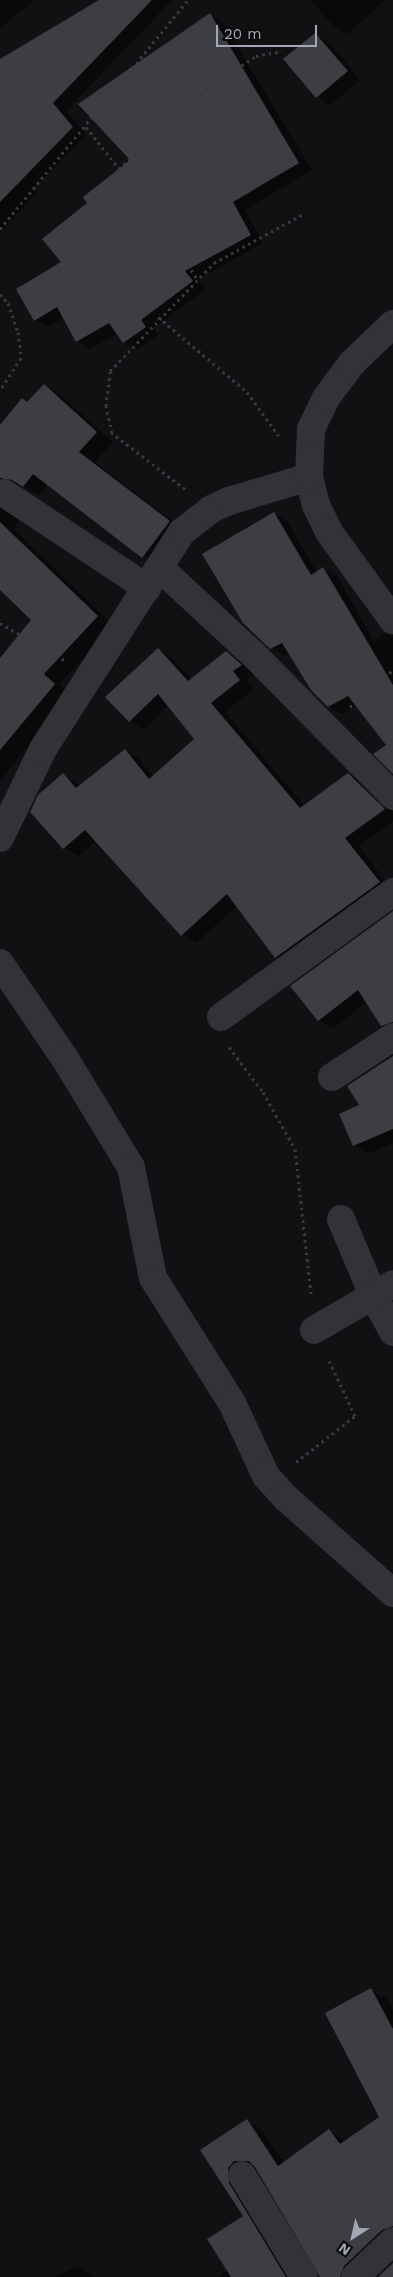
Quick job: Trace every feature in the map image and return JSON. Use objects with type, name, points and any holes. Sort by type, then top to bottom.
[{"type":"street","points":[[389,335],[352,363],[326,398],[311,430],[312,491],[329,532],[393,620]]},
{"type":"street","points":[[0,838],[43,749],[182,532],[211,509],[312,491]]},
{"type":"street","points":[[4,493],[154,578],[254,655],[393,796]]},
{"type":"street","points":[[220,1017],[393,892]]},
{"type":"street","points":[[0,963],[64,1057],[132,1167],[153,1278],[232,1403],[266,1476],[286,1498],[393,1593]]},
{"type":"street","points":[[332,1077],[393,1037]]},
{"type":"street","points":[[341,1219],[383,1289],[393,1332]]},
{"type":"street","points":[[314,1330],[383,1289]]},
{"type":"street","points":[[242,2176],[304,2277]]},
{"type":"street","points":[[355,2277],[393,2241]]},
{"type":"path","points":[[0,229],[86,127],[188,0]]},
{"type":"path","points":[[119,169],[209,87],[256,56],[282,51]]},
{"type":"path","points":[[86,127],[152,210],[197,279]]},
{"type":"path","points":[[211,509],[112,433],[106,406],[110,370],[158,317],[214,263],[303,214]]},
{"type":"path","points":[[0,294],[8,302],[18,332],[21,358],[0,390]]},
{"type":"path","points":[[158,317],[247,392],[281,438]]},
{"type":"path","points":[[0,623],[89,675]]},
{"type":"path","points":[[325,728],[393,670]]},
{"type":"path","points":[[220,1017],[220,1034],[263,1092],[295,1149],[314,1330],[355,1416],[302,1460],[266,1476]]},
{"type":"building","points":[[99,0],[152,0],[53,103],[73,127],[0,202],[0,59]]},
{"type":"building","points":[[210,13],[299,163],[233,202],[251,235],[185,271],[193,281],[141,320],[146,327],[123,343],[109,323],[76,342],[57,307],[34,321],[16,289],[61,262],[42,239],[87,203],[83,197],[130,160],[78,104]]},
{"type":"building","points":[[315,33],[348,71],[316,98],[283,59]]},
{"type":"building","points":[[44,384],[97,432],[79,452],[170,521],[142,558],[33,474],[23,487],[12,480],[0,478],[0,425],[22,398],[27,402]]},
{"type":"building","points":[[274,512],[311,575],[323,567],[393,685],[393,774],[373,754],[386,745],[348,696],[328,707],[311,690],[282,643],[270,649],[243,623],[202,554]]},
{"type":"building","points":[[0,522],[98,616],[44,674],[55,684],[0,750],[0,658],[31,620],[0,590]]},
{"type":"building","points":[[158,648],[188,681],[226,651],[242,665],[233,671],[240,680],[211,703],[300,808],[348,773],[385,809],[345,838],[380,882],[275,958],[227,894],[181,936],[85,830],[63,849],[30,812],[38,795],[63,773],[76,788],[125,749],[149,779],[194,739],[158,694],[129,722],[105,697]]},
{"type":"building","points":[[393,911],[393,1022],[381,1026],[358,990],[318,1021],[290,986]]},
{"type":"building","points":[[393,1056],[393,1129],[353,1146],[339,1114],[359,1105],[347,1086]]},
{"type":"building","points":[[371,1988],[393,2029],[393,2226],[382,2230],[344,2266],[340,2277],[320,2277],[255,2167],[249,2161],[234,2161],[228,2168],[229,2183],[286,2277],[231,2277],[207,2239],[243,2216],[200,2150],[247,2119],[278,2166],[329,2129],[340,2144],[379,2117],[325,2013]]},
{"type":"building","points":[[393,2263],[393,2277],[378,2277]]}]
